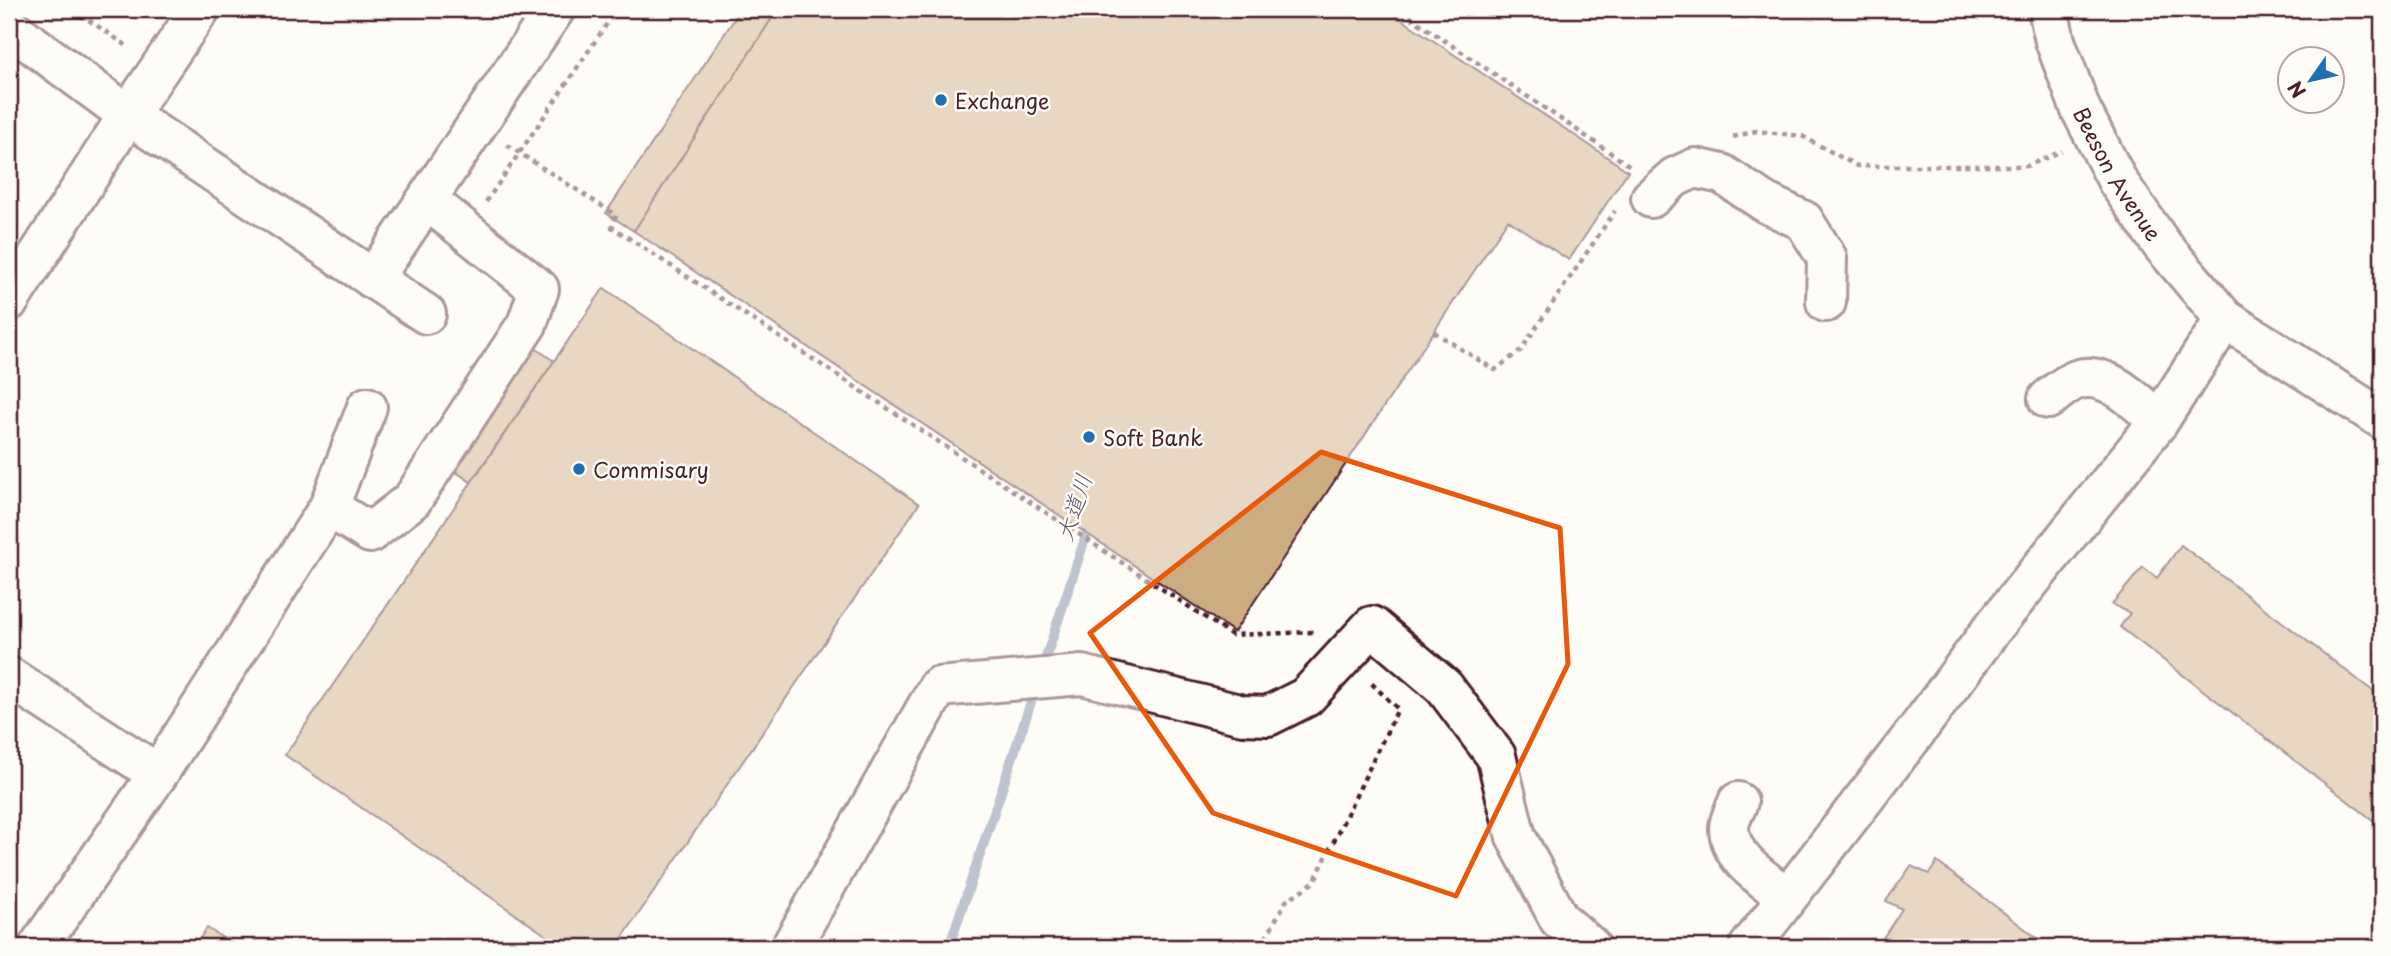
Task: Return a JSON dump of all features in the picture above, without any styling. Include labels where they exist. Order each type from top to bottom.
[{"type":"street","points":[[9,300],[200,9]]},
{"type":"street","points":[[373,279],[555,9]]},
{"type":"street","name":"Beeson Avenue","points":[[2048,9],[2055,41],[2081,110],[2118,182],[2162,245],[2225,319],[2382,419]]},
{"type":"street","points":[[9,27],[128,115],[426,314]]},
{"type":"street","points":[[1657,193],[1675,177],[1695,168],[1722,174],[1766,203],[1804,222],[1827,258],[1826,302]]},
{"type":"street","points":[[329,507],[370,533],[412,500],[527,324],[539,289],[427,200]]},
{"type":"street","points":[[1749,947],[1992,629],[2159,421],[2225,319]]},
{"type":"street","points":[[2048,399],[2077,380],[2101,379],[2124,393],[2159,421]]},
{"type":"street","points":[[38,947],[158,774],[329,507],[367,407]]},
{"type":"street","points":[[790,947],[938,687],[1082,676],[1243,715],[1268,716],[1306,697],[1372,626],[1444,687],[1496,756],[1516,837],[1559,919],[1591,947]]},
{"type":"street","points":[[9,677],[158,774]]},
{"type":"street","points":[[1738,802],[1729,825],[1733,848],[1746,865],[1787,897]]},
{"type":"path","points":[[72,9],[159,69]]},
{"type":"path","points":[[485,204],[617,9]]},
{"type":"path","points":[[1410,9],[1407,15],[1657,193]]},
{"type":"path","points":[[476,126],[616,215],[612,227],[1232,635],[1320,632],[1398,709],[1314,882],[1286,901],[1261,947]]},
{"type":"highlighted area","points":[[1321,452],[1560,528],[1568,664],[1456,896],[1213,813],[1090,633]]},
{"type":"building","points":[[741,9],[778,9],[634,231],[606,213]]},
{"type":"building","points":[[778,9],[1386,9],[1628,171],[1569,260],[1508,220],[1234,632],[634,231]]},
{"type":"building","points":[[604,288],[919,504],[616,947],[563,947],[285,755]]},
{"type":"building","points":[[506,328],[554,361],[471,482],[423,449]]},
{"type":"building","points":[[2181,545],[2382,698],[2382,827],[2120,627],[2130,613],[2112,604],[2143,567],[2157,578]]},
{"type":"building","points":[[1937,862],[2049,947],[1889,947],[1881,941],[1902,909],[1886,901],[1911,866],[1929,874]]},
{"type":"building","points":[[207,928],[237,947],[194,947]]},
{"type":"waterway","name":"大道川","points":[[1041,672],[1091,521]]},
{"type":"waterway","name":"大道川","points":[[949,947],[1036,687]]},
{"type":"place","name":"Exchange","points":[[941,100]]},
{"type":"place","name":"Soft Bank","points":[[1089,437]]},
{"type":"place","name":"Commisary","points":[[579,469]]}]
